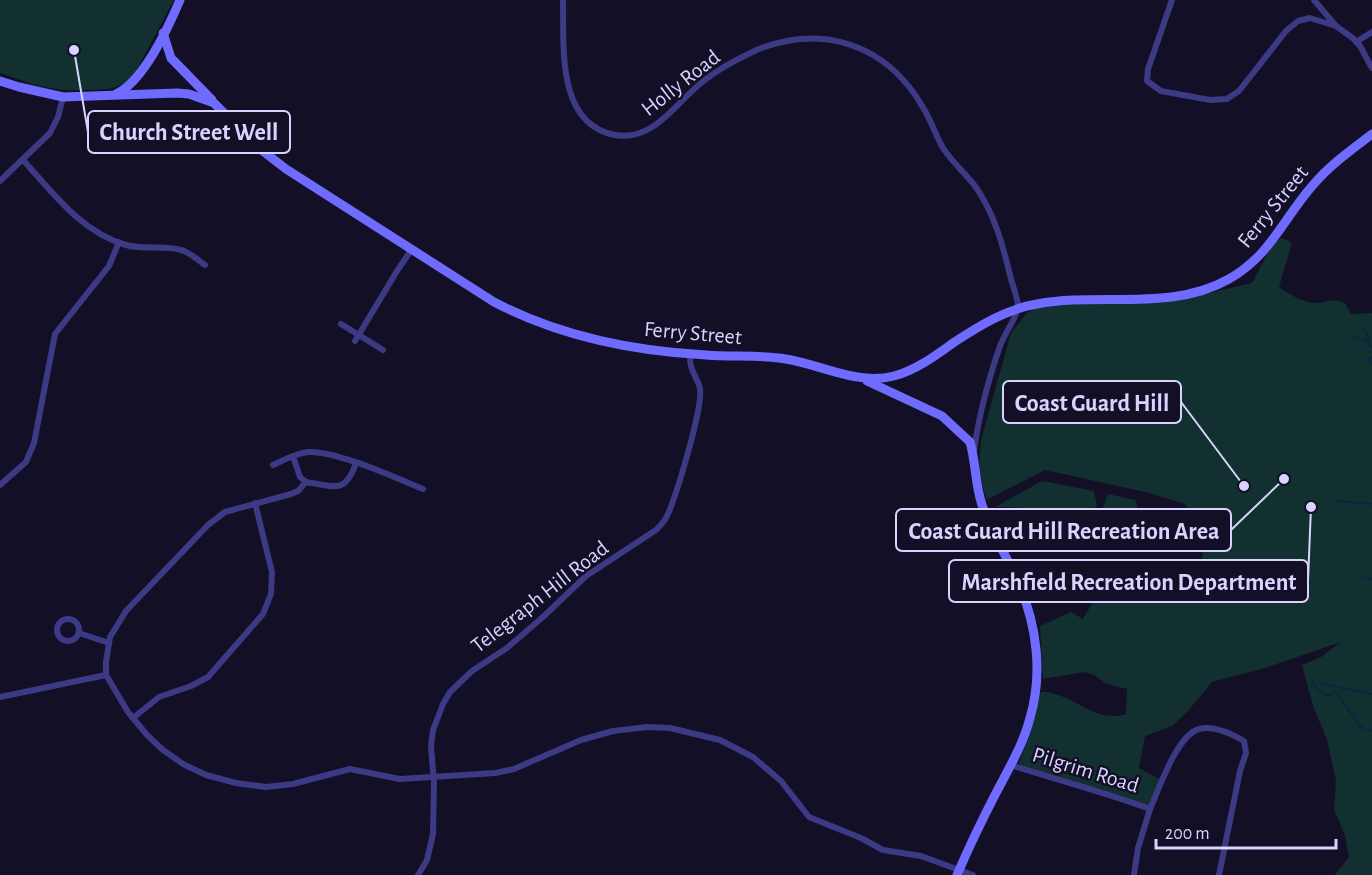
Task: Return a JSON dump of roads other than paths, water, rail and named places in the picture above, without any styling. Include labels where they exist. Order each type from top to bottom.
[{"type":"street","points":[[114,95],[136,80],[180,0]]},
{"type":"street","name":"Holly Road","points":[[563,0],[566,72],[573,102],[580,114],[592,125],[604,132],[618,135],[644,132],[654,127],[682,99],[716,72],[743,56],[789,39],[830,40],[851,45],[873,55],[888,66],[915,95],[945,151],[985,201],[1002,242],[1018,308]]},
{"type":"street","points":[[1172,0],[1148,69],[1147,81],[1161,91],[1210,100],[1227,99],[1239,91],[1286,31],[1298,21],[1310,18],[1336,27]]},
{"type":"street","points":[[1314,0],[1336,27],[1356,42],[1372,68]]},
{"type":"street","points":[[1356,42],[1372,32]]},
{"type":"street","points":[[163,33],[171,58],[214,103]]},
{"type":"street","name":"Ferry Street","points":[[0,81],[63,97],[177,93],[189,94],[214,103],[259,148],[278,163],[494,302],[536,322],[610,343],[691,354],[780,358],[860,377],[887,378],[910,371],[971,331],[1018,308],[1058,301],[1183,296],[1212,288],[1249,265],[1269,245],[1304,196],[1324,173],[1372,134]]},
{"type":"street","points":[[0,181],[45,139],[54,127],[63,97]]},
{"type":"street","points":[[23,159],[76,218],[90,228],[119,242],[144,248],[181,250],[205,265]]},
{"type":"street","points":[[0,485],[27,462],[34,443],[55,334],[109,266],[119,242]]},
{"type":"street","points":[[357,338],[412,249]]},
{"type":"street","points":[[958,873],[1021,745],[1033,708],[1037,675],[1034,630],[1025,600],[982,504],[974,471],[982,415],[999,348],[1018,308]]},
{"type":"street","points":[[341,324],[357,338],[383,350]]},
{"type":"street","name":"Telegraph Hill Road","points":[[418,875],[427,860],[433,834],[434,777],[431,746],[433,730],[443,704],[455,687],[472,671],[507,648],[586,576],[656,530],[667,518],[695,427],[700,402],[700,390],[690,364],[691,354]]},
{"type":"street","points":[[860,377],[950,421],[970,442],[974,459]]},
{"type":"street","points":[[273,465],[302,453],[319,452],[356,463],[423,489]]},
{"type":"street","points":[[294,456],[300,477],[306,482],[338,487],[351,479],[356,463]]},
{"type":"street","points":[[306,482],[298,491],[225,512],[208,525],[126,611],[108,643],[106,675],[114,691],[133,718],[164,750],[183,764],[206,775],[236,783],[266,787],[293,784],[350,769],[400,779],[503,772],[523,766],[581,740],[623,729],[662,727],[689,731],[728,743],[753,757],[781,781],[808,817],[861,838],[883,850],[921,856],[958,873],[973,875]]},
{"type":"street","points":[[133,718],[159,697],[208,677],[263,614],[271,594],[272,572],[255,503]]},
{"type":"street","points":[[79,633],[108,643]]},
{"type":"street","points":[[0,697],[106,675]]},
{"type":"street","name":"Pilgrim Road","points":[[1134,875],[1138,848],[1150,809],[1171,760],[1194,731],[1206,728],[1221,730],[1244,741],[1246,753],[1240,771],[1219,875]]},
{"type":"street","name":"Pilgrim Road","points":[[1011,765],[1101,791],[1150,809]]},
{"type":"waterway","points":[[1361,327],[1366,331],[1370,345]]},
{"type":"waterway","points":[[1354,337],[1366,341],[1372,347]]},
{"type":"waterway","points":[[1372,357],[1368,359],[1372,364]]},
{"type":"waterway","points":[[1337,501],[1372,504]]},
{"type":"waterway","points":[[1364,577],[1372,579]]},
{"type":"waterway","points":[[1314,677],[1313,685],[1324,694],[1330,695],[1335,691],[1361,727],[1372,731]]},
{"type":"waterway","points":[[1322,684],[1372,694]]},
{"type":"place","name":"Church Street Well","points":[[74,50]]},
{"type":"place","name":"Coast Guard Hill Recreation Area","points":[[1284,479]]},
{"type":"place","name":"Coast Guard Hill","points":[[1244,486]]},
{"type":"place","name":"Marshfield Recreation Department","points":[[1311,507]]}]
